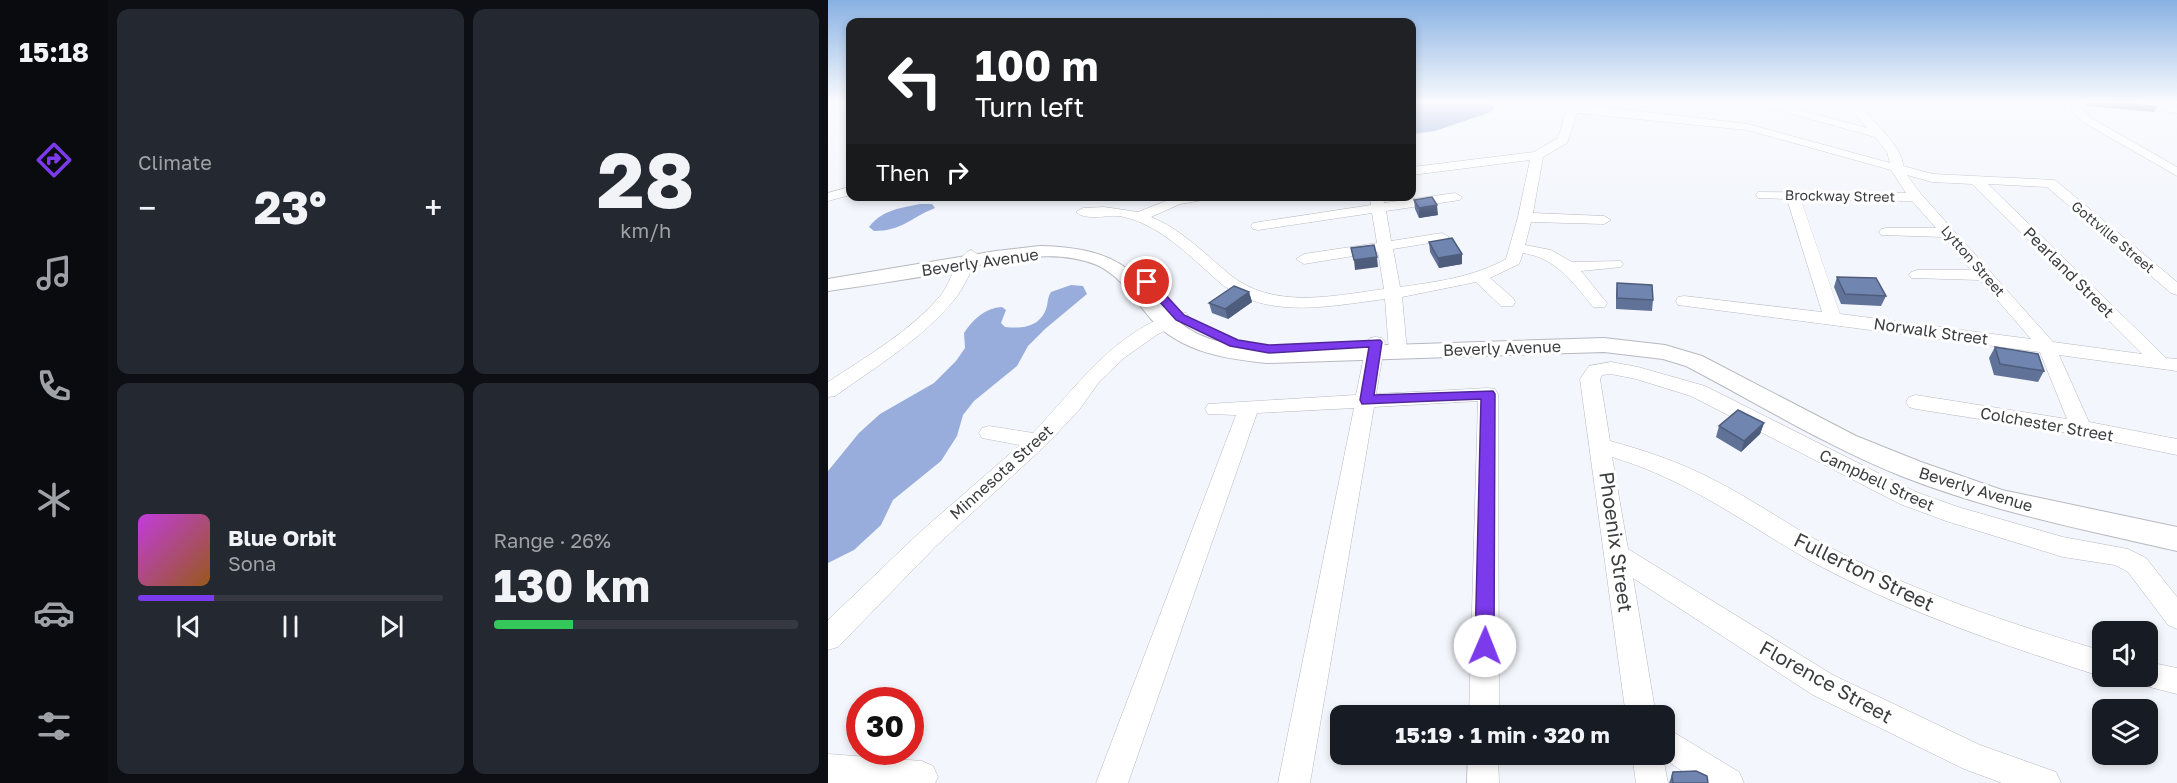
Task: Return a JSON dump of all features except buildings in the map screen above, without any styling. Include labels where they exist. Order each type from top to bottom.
[{"type":"street","points":[[1416,170],[1537,155],[1563,140]]},
{"type":"street","points":[[1792,140],[1932,178],[1977,181]]},
{"type":"street","name":"Lytton Street","points":[[1883,140],[1896,155],[1896,169],[1916,197],[2047,347],[2081,428]]},
{"type":"street","points":[[2121,140],[2177,172]]},
{"type":"street","points":[[1083,212],[1108,211],[1141,216],[1171,231],[1226,280],[1251,295],[1278,302],[1313,303],[1393,293],[1480,277],[1508,266],[1513,261],[1517,248],[1537,155]]},
{"type":"street","name":"Gottville Street","points":[[1977,181],[2050,183],[2177,290]]},
{"type":"street","name":"Pearland Street","points":[[1977,181],[2169,364]]},
{"type":"street","points":[[828,197],[846,192]]},
{"type":"street","name":"Brockway Street","points":[[1763,195],[1916,197]]},
{"type":"street","points":[[1793,196],[1833,318]]},
{"type":"street","points":[[1416,200],[1455,197]]},
{"type":"street","points":[[1141,216],[1176,201]]},
{"type":"street","points":[[1258,226],[1377,202],[1393,201]]},
{"type":"street","points":[[1294,783],[1367,400],[1387,347],[1393,293],[1377,202]]},
{"type":"street","points":[[1525,217],[1604,220]]},
{"type":"street","points":[[1886,232],[1949,233]]},
{"type":"street","points":[[1304,259],[1442,237]]},
{"type":"street","points":[[1517,248],[1548,253],[1568,267],[1599,303]]},
{"type":"street","name":"Beverly Avenue","points":[[828,280],[1029,252],[1089,257],[1118,269],[1201,344],[1229,353],[1267,357],[1387,347],[1602,336],[1667,343],[1708,360],[1846,428],[1954,473],[2001,488],[2177,525]]},
{"type":"street","points":[[828,391],[884,353],[925,321],[949,296],[970,259]]},
{"type":"street","name":"Beverly Avenue","points":[[828,285],[970,259]]},
{"type":"street","points":[[1568,267],[1615,264]]},
{"type":"street","points":[[1917,275],[1986,275]]},
{"type":"street","points":[[1480,277],[1507,302]]},
{"type":"street","name":"Norwalk Street","points":[[1684,301],[1833,318],[2169,364]]},
{"type":"street","name":"Minnesota Street","points":[[828,638],[928,539],[1038,441],[1092,378],[1118,354],[1140,338],[1173,320]]},
{"type":"street","name":"Beverly Avenue","points":[[1387,347],[1604,345],[1665,352],[1694,361],[1847,442],[1911,469],[2000,500],[2177,540]]},
{"type":"street","name":"Campbell Street","points":[[1596,370],[1611,368],[1638,373],[1698,391],[1908,498],[1954,515],[2063,547],[2119,556],[2137,565],[2177,617]]},
{"type":"street","name":"Phoenix Street","points":[[1596,370],[1590,379],[1619,556],[1639,705]]},
{"type":"street","points":[[1215,409],[1488,394],[1484,705]]},
{"type":"street","name":"Colchester Street","points":[[1916,402],[2081,428],[2177,447]]},
{"type":"street","points":[[1112,783],[1249,407]]},
{"type":"street","points":[[989,433],[1038,441]]},
{"type":"street","name":"Fullerton Street","points":[[1602,446],[1635,455],[1688,477],[1827,558],[1890,587],[1960,616],[2092,661]]},
{"type":"street","name":"Florence Street","points":[[1619,556],[1823,685],[1975,758],[2045,783]]},
{"type":"street","points":[[2158,677],[2177,681]]},
{"type":"street","points":[[1675,749],[1728,783]]},
{"type":"street","points":[[1483,765],[1483,783]]},
{"type":"street","points":[[1649,765],[1652,783]]},
{"type":"street","points":[[828,769],[922,777]]},
{"type":"water","points":[[920,204],[932,204],[935,208],[892,229],[874,231],[869,227],[886,213]]},
{"type":"water","points":[[1071,285],[1083,286],[1087,294],[1028,346],[1017,366],[974,401],[963,415],[957,436],[941,461],[893,500],[881,525],[854,550],[828,563],[828,471],[859,433],[880,414],[934,383],[956,361],[965,348],[964,333],[980,315],[1002,307],[1006,310],[1001,323],[1005,327],[1025,327],[1036,322],[1044,313],[1051,292]]},
{"type":"route","points":[[1147,282],[1180,317],[1207,332],[1235,343],[1269,349],[1376,342],[1367,400],[1488,394],[1485,646]]}]
